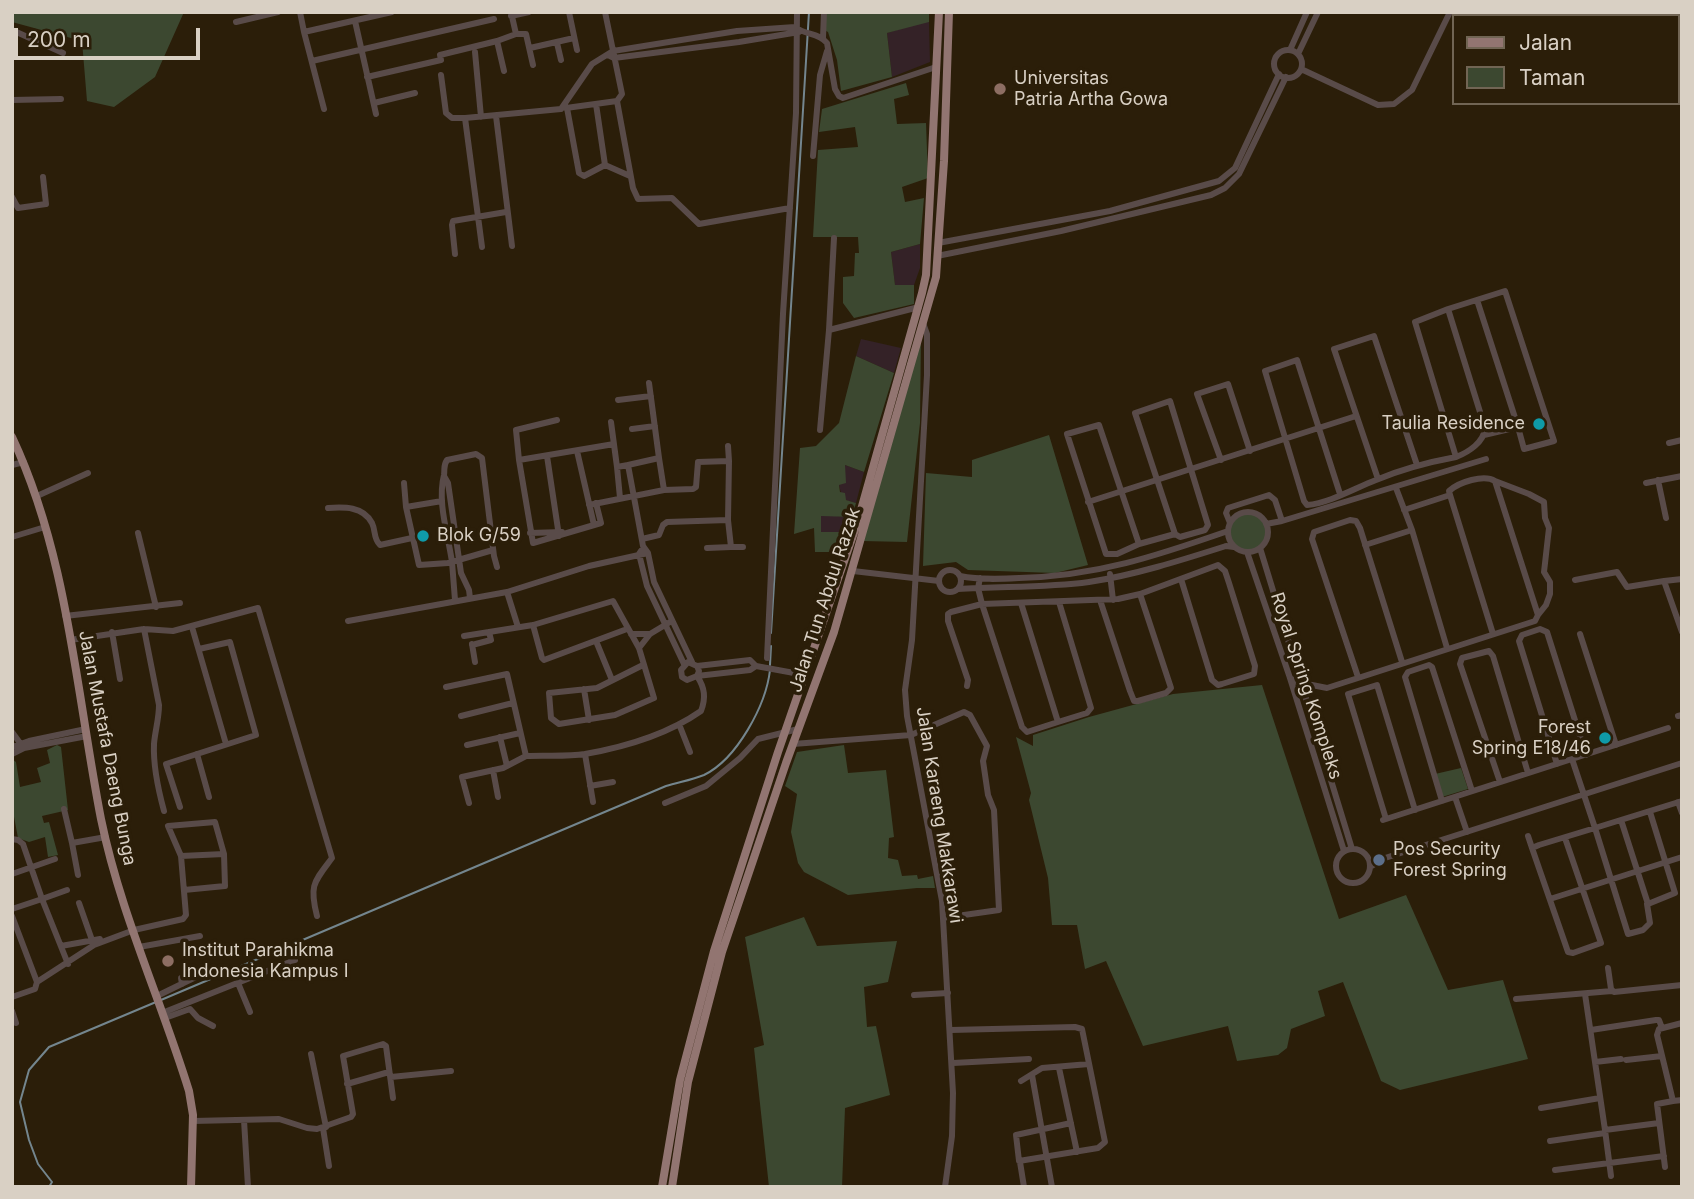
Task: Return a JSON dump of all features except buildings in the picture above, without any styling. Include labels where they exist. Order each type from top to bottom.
[{"type":"main road","name":"Jalan Tun Abdul Razak","points":[[923,307],[939,12]]},
{"type":"main road","name":"Jalan Tun Abdul Razak","points":[[672,1187],[684,1081],[722,952],[834,632],[853,571],[923,307],[936,277],[949,12]]},
{"type":"main road","name":"Jalan Tun Abdul Razak","points":[[662,1187],[714,951],[804,675],[858,524],[919,322]]},
{"type":"main road","name":"Jalan Mustafa Daeng Bunga","points":[[12,437],[37,496],[45,527],[70,640],[106,837],[139,947],[189,1091],[193,1121],[191,1187]]},
{"type":"street","points":[[236,22],[278,12]]},
{"type":"street","points":[[300,12],[324,109]]},
{"type":"street","points":[[304,32],[392,12]]},
{"type":"street","points":[[516,34],[511,14],[529,12]]},
{"type":"street","points":[[569,12],[577,50]]},
{"type":"street","points":[[605,12],[611,55],[622,94],[617,102],[630,176],[638,199],[673,198],[698,225],[790,208]]},
{"type":"street","points":[[767,658],[796,113],[799,31],[797,12]]},
{"type":"street","points":[[821,37],[824,12]]},
{"type":"street","points":[[1290,50],[1307,12]]},
{"type":"street","points":[[1298,54],[1318,12]]},
{"type":"street","points":[[1301,69],[1378,105],[1394,104],[1412,90],[1450,12]]},
{"type":"street","points":[[312,61],[494,19]]},
{"type":"street","points":[[355,21],[376,114]]},
{"type":"street","points":[[12,30],[63,53]]},
{"type":"street","points":[[737,31],[739,42]]},
{"type":"street","points":[[605,165],[584,176],[579,173],[564,108],[592,64],[611,55],[737,31],[799,31],[821,37],[827,43],[836,92],[843,98],[936,67]]},
{"type":"street","points":[[611,55],[739,42],[799,31]]},
{"type":"street","points":[[367,77],[441,60],[440,55],[516,34],[526,34],[533,65]]},
{"type":"street","points":[[530,48],[574,38]]},
{"type":"street","points":[[496,41],[504,71]]},
{"type":"street","points":[[557,43],[561,60]]},
{"type":"street","points":[[813,156],[822,63],[828,49]]},
{"type":"street","points":[[1290,50],[1298,54],[1302,62],[1301,69],[1297,75],[1283,76],[1275,67],[1276,58],[1281,52],[1290,50]]},
{"type":"street","points":[[475,52],[481,117]]},
{"type":"street","points":[[441,75],[446,113],[452,118],[496,116],[617,102]]},
{"type":"street","points":[[939,243],[1110,211],[1219,181],[1235,167],[1283,76]]},
{"type":"street","points":[[937,256],[1060,232],[1210,195],[1225,188],[1239,174],[1283,76]]},
{"type":"street","points":[[374,103],[415,93]]},
{"type":"street","points":[[12,100],[61,99]]},
{"type":"street","points":[[596,104],[605,165]]},
{"type":"street","points":[[496,116],[512,246]]},
{"type":"street","points":[[465,118],[482,247]]},
{"type":"street","points":[[605,165],[630,176]]},
{"type":"street","points":[[12,197],[15,209],[47,202],[43,177]]},
{"type":"street","points":[[455,254],[452,222],[506,212]]},
{"type":"street","points":[[820,430],[834,238]]},
{"type":"street","points":[[1456,457],[1415,322],[1448,309],[1505,291],[1554,441],[1524,449],[1477,300]]},
{"type":"street","points":[[829,330],[923,307]]},
{"type":"street","points":[[1340,494],[1297,360],[1265,371],[1306,503],[1314,504],[1417,465],[1456,457],[1474,447],[1484,435],[1485,428],[1448,309]]},
{"type":"street","name":"Jalan Karaeng Makkarawi","points":[[919,322],[927,334],[927,375],[912,640],[905,690],[911,735],[936,860],[943,918],[953,1063],[953,1119],[945,1187]]},
{"type":"street","points":[[1378,479],[1334,349],[1374,336],[1417,465]]},
{"type":"street","points":[[649,383],[664,490]]},
{"type":"street","points":[[1221,460],[1197,394],[1228,384],[1250,451]]},
{"type":"street","points":[[618,400],[651,396]]},
{"type":"street","points":[[1139,544],[1099,425],[1067,434],[1106,554],[1117,554],[1139,544],[1175,534],[1182,537],[1208,527],[1170,401],[1135,413],[1175,534]]},
{"type":"street","points":[[1088,502],[1356,416]]},
{"type":"street","points":[[556,420],[516,430],[530,533],[534,544],[561,533],[598,524],[577,451]]},
{"type":"street","points":[[611,422],[620,498]]},
{"type":"street","points":[[632,429],[654,426]]},
{"type":"street","points":[[1484,435],[1518,427]]},
{"type":"street","points":[[1669,443],[1682,440]]},
{"type":"street","points":[[519,460],[614,444]]},
{"type":"street","points":[[728,446],[728,520],[731,547]]},
{"type":"street","points":[[470,598],[455,561],[442,501],[441,481],[447,460],[476,454],[482,458],[493,550],[498,567]]},
{"type":"street","points":[[547,456],[561,533]]},
{"type":"street","points":[[617,467],[659,458]]},
{"type":"street","points":[[1266,524],[1282,522],[1486,459]]},
{"type":"street","points":[[12,466],[24,461]]},
{"type":"street","points":[[592,504],[664,490],[695,488],[696,464],[700,461],[729,461]]},
{"type":"street","points":[[628,465],[632,496],[654,582],[684,664],[682,677],[687,680],[697,676],[759,667],[804,675]]},
{"type":"street","points":[[1402,470],[1406,484]]},
{"type":"street","points":[[37,496],[88,473]]},
{"type":"street","points":[[1392,474],[1412,530],[1447,648]]},
{"type":"street","points":[[1646,483],[1682,475]]},
{"type":"street","points":[[444,476],[448,482],[455,561],[455,600]]},
{"type":"street","points":[[1290,678],[1327,688],[1535,621],[1546,606],[1550,594],[1550,582],[1544,572],[1549,528],[1544,502],[1485,477],[1455,486],[1449,491],[1493,634]]},
{"type":"street","points":[[1658,480],[1666,518]]},
{"type":"street","points":[[1495,481],[1538,615]]},
{"type":"street","points":[[404,483],[406,507],[419,565],[455,561],[493,550]]},
{"type":"street","points":[[1234,547],[1230,540],[1226,513],[1228,508],[1269,495],[1275,500],[1282,522]]},
{"type":"street","points":[[1404,510],[1450,495]]},
{"type":"street","points":[[406,507],[442,501]]},
{"type":"street","points":[[328,508],[346,507],[359,510],[373,524],[376,540],[380,545],[412,538]]},
{"type":"street","points":[[1248,512],[1259,515],[1266,524],[1267,539],[1260,548],[1247,552],[1226,546],[1111,578],[1033,588],[978,588],[947,592],[940,587],[940,575],[948,570],[953,570],[960,576],[980,578],[1045,578],[1110,569],[1169,552],[1229,527],[1237,515],[1248,512]]},
{"type":"street","points":[[469,803],[462,777],[507,766],[526,756],[584,754],[632,742],[680,724],[701,711],[703,685],[694,664],[647,586],[639,554],[643,542],[659,535],[667,522],[728,520]]},
{"type":"street","points":[[1358,677],[1312,535],[1350,520],[1358,524],[1402,662]]},
{"type":"street","points":[[12,537],[45,527]]},
{"type":"street","points":[[1365,545],[1412,530]]},
{"type":"street","points":[[138,533],[156,607]]},
{"type":"street","points":[[530,533],[561,533]]},
{"type":"street","points":[[1164,537],[1169,552]]},
{"type":"street","points":[[1153,541],[1157,556]]},
{"type":"street","points":[[707,548],[743,547]]},
{"type":"street","name":"Royal Spring Kompleks","points":[[1260,548],[1346,825],[1348,850]]},
{"type":"street","name":"Royal Spring Kompleks","points":[[1247,552],[1290,678],[1337,830],[1348,850]]},
{"type":"street","points":[[348,621],[507,592],[589,566],[648,553]]},
{"type":"street","points":[[967,686],[968,680],[948,614],[973,604],[1113,600],[1140,594],[1218,565],[1222,567],[1230,583],[1255,666],[1254,674],[1218,685],[1212,680],[1181,579]]},
{"type":"street","points":[[1110,569],[1113,600]]},
{"type":"street","points":[[853,571],[939,581]]},
{"type":"street","points":[[1575,580],[1617,572],[1627,587],[1682,579]]},
{"type":"street","points":[[958,589],[960,576]]},
{"type":"street","points":[[980,578],[978,588],[982,604],[1024,731],[1027,732],[1087,713],[1091,708],[1059,602]]},
{"type":"street","points":[[1664,581],[1682,632]]},
{"type":"street","points":[[507,592],[518,627]]},
{"type":"street","points":[[1100,600],[1130,691],[1135,701],[1138,701],[1168,692],[1171,688],[1140,594]]},
{"type":"street","points":[[475,662],[467,635],[533,625],[610,600],[616,605],[639,648],[653,698],[622,713],[559,724],[552,720],[549,693],[597,688],[643,665]]},
{"type":"street","points":[[65,616],[180,603]]},
{"type":"street","points":[[1021,603],[1058,722]]},
{"type":"street","points":[[70,640],[144,629],[173,631],[258,608],[332,858],[317,878],[311,895],[317,916]]},
{"type":"street","points":[[639,648],[650,634],[669,623]]},
{"type":"street","points":[[533,625],[543,660],[629,632],[650,634]]},
{"type":"street","points":[[192,627],[226,744]]},
{"type":"street","points":[[144,629],[159,705],[154,746],[156,776],[164,811]]},
{"type":"street","points":[[1557,764],[1520,640],[1525,633],[1541,629],[1547,632],[1586,755]]},
{"type":"street","points":[[111,632],[120,679]]},
{"type":"street","points":[[472,645],[491,640],[489,632]]},
{"type":"street","points":[[1580,634],[1616,745]]},
{"type":"street","points":[[596,641],[612,680]]},
{"type":"street","points":[[180,807],[166,764],[256,735],[230,642],[199,649]]},
{"type":"street","points":[[1500,782],[1460,664],[1462,658],[1484,651],[1489,651],[1493,656],[1528,773]]},
{"type":"street","points":[[684,664],[750,660],[759,667]]},
{"type":"street","points":[[726,663],[727,671]]},
{"type":"street","points":[[715,664],[716,673]]},
{"type":"street","points":[[1442,801],[1405,677],[1408,672],[1418,668],[1429,665],[1432,667],[1472,791]]},
{"type":"street","points":[[446,687],[507,674],[526,756]]},
{"type":"street","points":[[1415,810],[1377,685],[1348,694],[1384,819],[1415,810],[1668,728]]},
{"type":"street","points":[[584,688],[589,720]]},
{"type":"street","points":[[461,716],[513,703]]},
{"type":"street","points":[[793,744],[911,735],[964,712],[970,715],[987,746],[983,761],[988,795],[994,810],[999,910],[943,918]]},
{"type":"street","points":[[680,724],[690,752]]},
{"type":"street","points":[[665,803],[706,786],[758,739],[799,729]]},
{"type":"street","points":[[12,732],[20,743]]},
{"type":"street","points":[[12,747],[20,743],[86,732]]},
{"type":"street","points":[[467,745],[520,733]]},
{"type":"street","points":[[12,754],[70,735]]},
{"type":"street","points":[[500,737],[507,766]]},
{"type":"street","points":[[197,754],[209,797]]},
{"type":"street","points":[[584,754],[593,802]]},
{"type":"street","points":[[1572,759],[1628,934],[1643,930],[1650,923],[1647,904],[1621,820]]},
{"type":"street","points":[[1370,867],[1368,857],[1360,850],[1348,850],[1337,859],[1336,866],[1338,874],[1345,881],[1355,883],[1363,880],[1370,867],[1385,858],[1682,763]]},
{"type":"street","points":[[493,770],[498,797]]},
{"type":"street","points":[[590,786],[612,782]]},
{"type":"street","points":[[1455,797],[1467,832]]},
{"type":"street","points":[[1532,848],[1680,802],[1682,813]]},
{"type":"street","points":[[64,809],[78,875]]},
{"type":"street","points":[[1647,904],[1675,893],[1650,812]]},
{"type":"street","points":[[61,946],[93,943],[183,919],[186,915],[181,856],[168,826],[212,821],[217,824],[224,855],[225,887],[184,890]]},
{"type":"street","points":[[1528,836],[1569,952],[1573,953],[1601,943],[1565,838]]},
{"type":"street","points":[[72,844],[106,837]]},
{"type":"street","points":[[12,839],[18,839],[23,844],[68,964]]},
{"type":"street","points":[[181,856],[224,855]]},
{"type":"street","points":[[1368,857],[1385,858]]},
{"type":"street","points":[[1550,899],[1682,857]]},
{"type":"street","points":[[12,874],[55,859]]},
{"type":"street","points":[[12,909],[67,890]]},
{"type":"street","points":[[79,903],[93,943]]},
{"type":"street","points":[[12,916],[37,982],[35,989],[12,997]]},
{"type":"street","points":[[139,947],[200,936]]},
{"type":"street","points":[[37,982],[68,964],[93,943]]},
{"type":"street","points":[[163,1014],[295,960]]},
{"type":"street","points":[[1608,968],[1612,991]]},
{"type":"street","points":[[238,983],[250,1012]]},
{"type":"street","points":[[158,997],[182,984]]},
{"type":"street","points":[[1516,999],[1682,985]]},
{"type":"street","points":[[914,995],[948,993]]},
{"type":"street","points":[[1585,994],[1611,1176]]},
{"type":"street","points":[[163,1014],[190,1009],[198,1018],[213,1026]]},
{"type":"street","points":[[12,1010],[16,1023]]},
{"type":"street","points":[[1591,1030],[1656,1020],[1659,1020],[1662,1028]]},
{"type":"street","points":[[1673,1101],[1657,1031],[1682,1023]]},
{"type":"street","points":[[951,1030],[1080,1027],[1085,1038],[1105,1142],[1098,1147],[1077,1152],[1020,1162]]},
{"type":"street","points":[[193,1121],[279,1119],[307,1128],[325,1127],[353,1116],[343,1056],[385,1044],[393,1098]]},
{"type":"street","points":[[311,1054],[325,1127],[329,1166]]},
{"type":"street","points":[[1595,1062],[1662,1056]]},
{"type":"street","points":[[953,1063],[1029,1059]]},
{"type":"street","points":[[1021,1081],[1042,1068],[1089,1064]]},
{"type":"street","points":[[1059,1068],[1077,1152]]},
{"type":"street","points":[[347,1084],[390,1075],[451,1072]]},
{"type":"street","points":[[1032,1075],[1052,1187]]},
{"type":"street","points":[[1541,1108],[1600,1098]]},
{"type":"street","points":[[1665,1167],[1657,1104],[1682,1100]]},
{"type":"street","points":[[244,1120],[248,1187]]},
{"type":"street","points":[[1024,1187],[1016,1135],[1071,1123]]},
{"type":"street","points":[[1550,1141],[1659,1123]]},
{"type":"street","points":[[1555,1170],[1664,1156]]},
{"type":"shaded area","points":[[929,22],[930,62],[892,77],[887,33]]},
{"type":"shaded area","points":[[920,244],[920,268],[914,285],[895,286],[891,252]]},
{"type":"shaded area","points":[[861,339],[901,348],[894,373],[856,356]]},
{"type":"shaded area","points":[[845,465],[864,472],[856,503],[845,500],[841,493],[839,485]]},
{"type":"shaded area","points":[[821,515],[852,517],[851,532],[821,532]]},
{"type":"green space","points":[[12,12],[184,12],[155,77],[114,107],[87,101],[82,41],[12,22]]},
{"type":"green space","points":[[825,12],[929,12],[929,22],[887,33],[892,77],[841,91],[837,60],[828,32],[822,29]]},
{"type":"green space","points":[[906,83],[909,95],[894,99],[897,124],[926,123],[928,178],[902,187],[905,202],[924,198],[920,244],[891,252],[895,285],[914,285],[914,304],[854,318],[843,303],[843,277],[854,276],[855,253],[859,253],[858,237],[813,237],[818,150],[858,147],[855,127],[819,132],[822,109]]},
{"type":"green space","points":[[921,332],[920,423],[907,542],[862,541]]},
{"type":"green space","points":[[856,356],[894,373],[864,472],[845,465],[846,483],[839,485],[846,500],[856,503],[852,517],[821,516],[821,532],[851,532],[844,552],[815,552],[814,528],[794,534],[800,448],[816,446],[839,423]]},
{"type":"green space","points":[[1049,435],[1088,565],[1055,573],[968,570],[956,562],[923,566],[926,473],[972,477],[972,460]]},
{"type":"green space","points":[[1248,514],[1261,519],[1266,532],[1261,545],[1248,550],[1235,545],[1230,532],[1235,519]]},
{"type":"green space","points":[[1262,685],[1339,919],[1406,895],[1448,990],[1503,980],[1528,1059],[1400,1090],[1381,1081],[1343,982],[1318,991],[1325,1016],[1291,1029],[1287,1048],[1278,1055],[1237,1061],[1228,1026],[1143,1046],[1106,961],[1085,969],[1077,925],[1052,925],[1048,878],[1029,800],[1031,793],[1016,737],[1033,746],[1033,735],[1173,694]]},
{"type":"green space","points":[[57,745],[61,747],[68,810],[42,816],[44,823],[49,822],[58,855],[48,857],[45,837],[29,842],[18,838],[12,806],[12,759],[16,762],[20,787],[41,782],[37,768],[50,763],[47,750]]},
{"type":"green space","points":[[844,745],[848,773],[886,770],[894,837],[889,838],[888,858],[898,860],[902,876],[917,875],[918,879],[933,876],[935,888],[848,895],[804,872],[798,863],[791,832],[797,794],[785,786],[797,752]]},
{"type":"green space","points":[[1461,768],[1468,789],[1442,797],[1435,774]]},
{"type":"green space","points":[[804,917],[817,946],[897,941],[888,982],[864,987],[867,1027],[876,1026],[890,1095],[845,1108],[842,1187],[769,1187],[754,1048],[764,1045],[745,937]]},
{"type":"waterway","points":[[771,633],[809,12]]},
{"type":"waterway","points":[[770,665],[771,646]]},
{"type":"waterway","points":[[161,1000],[666,786],[704,775],[728,757],[748,730],[763,699],[770,670]]},
{"type":"waterway","points":[[49,1187],[52,1182],[38,1164],[20,1102],[29,1070],[49,1047],[156,1002]]},
{"type":"place","name":"Universitas Patria Artha Gowa","points":[[1000,89]]},
{"type":"place","name":"Taulia Residence","points":[[1539,424]]},
{"type":"place","name":"Blok G/59","points":[[423,536]]},
{"type":"place","name":"Forest Spring E18/46","points":[[1605,738]]},
{"type":"place","name":"Pos Security Forest Spring","points":[[1379,860]]},
{"type":"place","name":"Institut Parahikma Indonesia Kampus I","points":[[168,961]]}]
